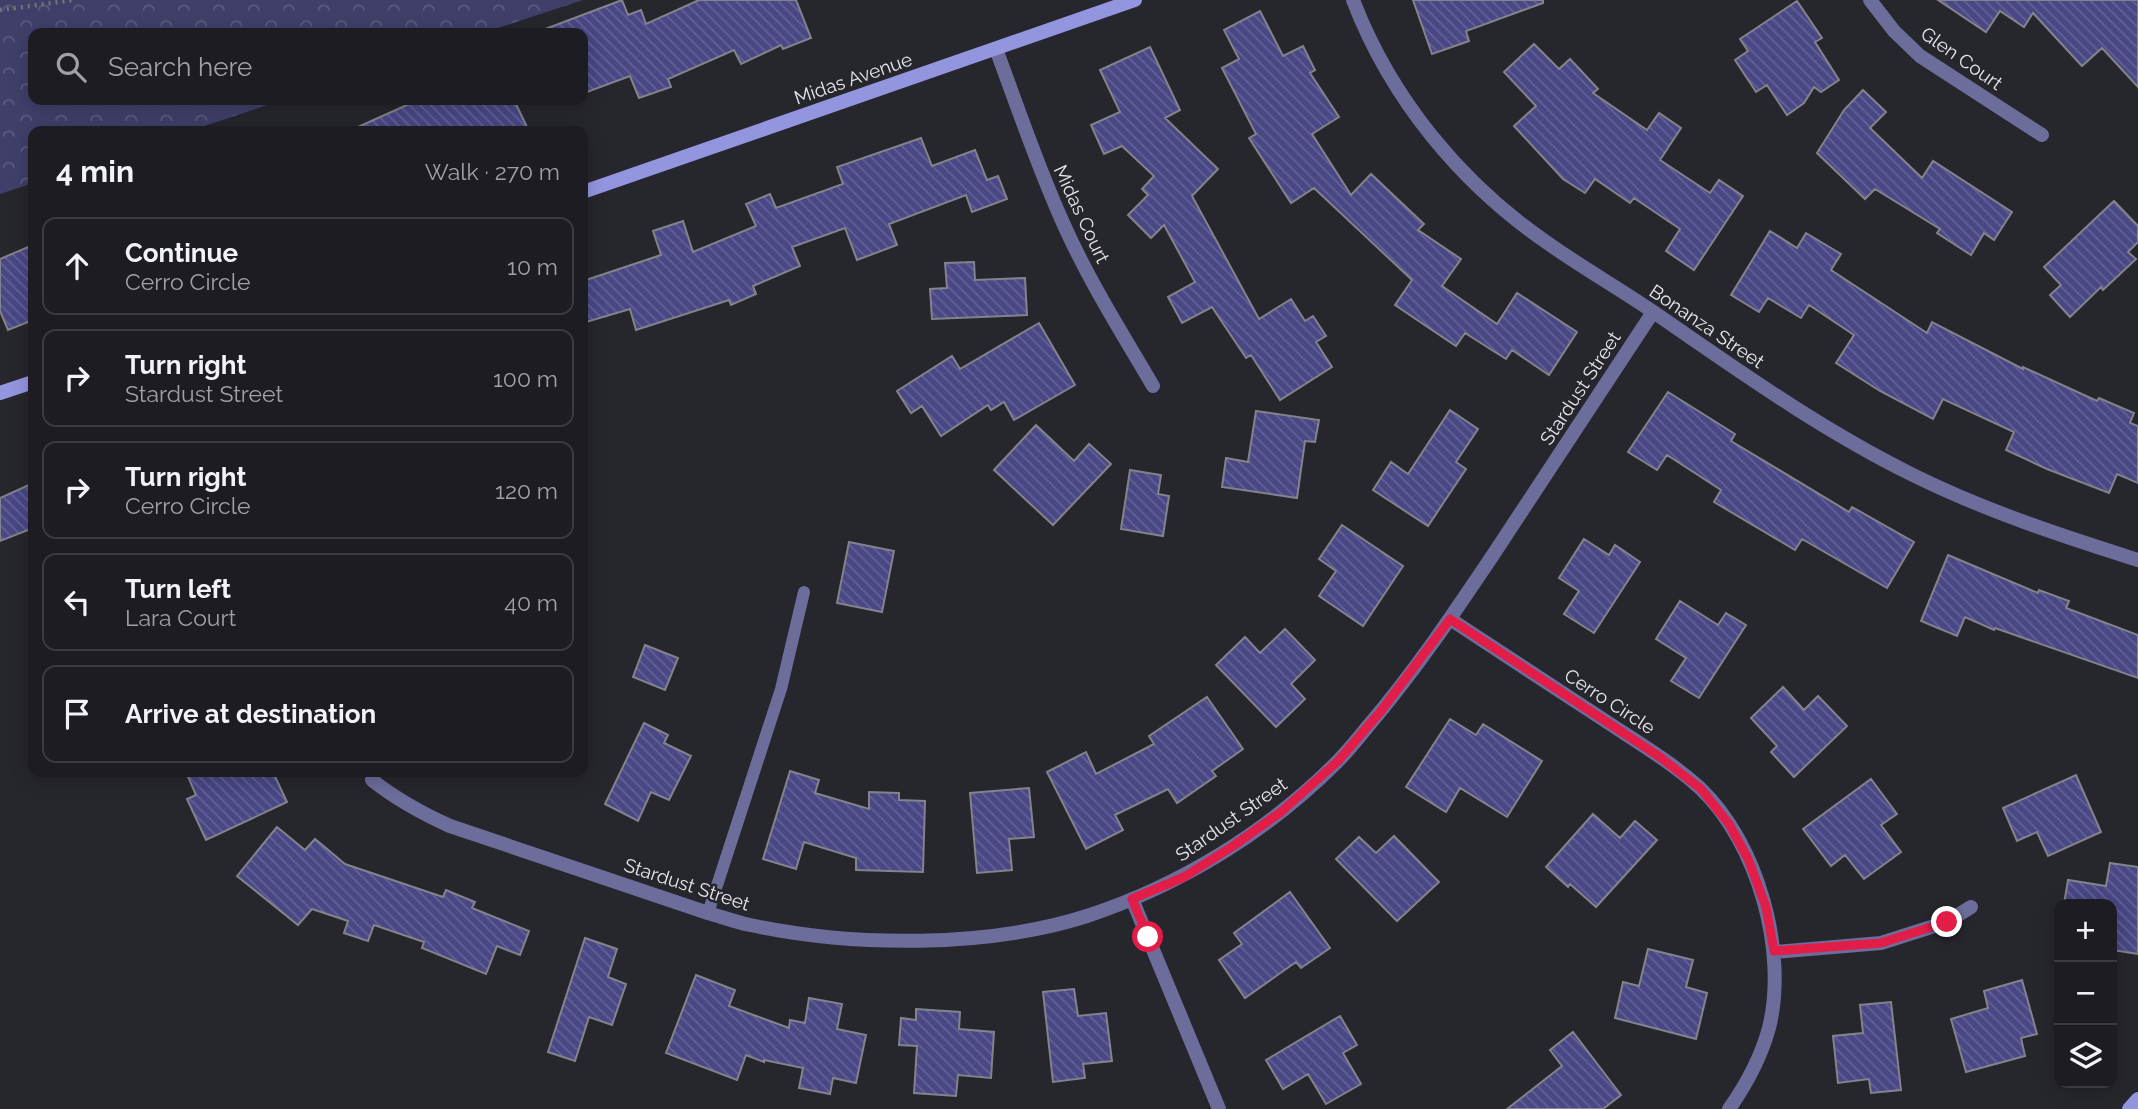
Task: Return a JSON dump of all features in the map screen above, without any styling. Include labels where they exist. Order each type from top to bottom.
[{"type":"street","name":"Midas Avenue","points":[[588,190],[1135,0]]},
{"type":"street","name":"Bonanza Street","points":[[1353,0],[1359,18],[1394,83],[1433,139],[1473,182],[1546,243],[1779,397],[1847,439],[1916,476],[2000,512],[2138,559]]},
{"type":"street","name":"Glen Court","points":[[1870,0],[1894,31],[1920,56],[2042,135]]},
{"type":"street","name":"Midas Court","points":[[996,49],[1039,167],[1065,227],[1104,303],[1153,386]]},
{"type":"street","name":"Stardust Street","points":[[372,780],[395,798],[450,826],[748,924],[842,938],[929,939],[1023,931],[1085,917],[1184,877],[1281,812],[1338,761],[1381,711],[1450,619],[1653,312]]},
{"type":"street","points":[[0,393],[28,384]]},
{"type":"street","name":"Cerro Circle","points":[[1450,619],[1660,757],[1701,789],[1729,824],[1748,859],[1766,907],[1774,951],[1774,989],[1769,1028],[1756,1064],[1729,1109]]},
{"type":"street","points":[[1132,899],[1219,1109]]},
{"type":"street","points":[[1774,951],[1881,943],[1947,922],[1971,907]]},
{"type":"street","points":[[2129,1109],[2138,1099]]},
{"type":"lane","points":[[708,913],[780,689],[804,592]]},
{"type":"path","points":[[0,10],[74,0]]},
{"type":"green space","points":[[0,0],[583,0],[498,28],[28,28],[28,105],[268,105],[204,126],[28,126],[28,185],[0,194]]},
{"type":"building","points":[[622,0],[628,15],[641,10],[646,24],[699,0],[796,0],[811,38],[783,49],[781,45],[741,64],[734,50],[668,79],[671,87],[639,98],[630,76],[588,92],[588,28],[548,28]]},
{"type":"building","points":[[1413,0],[1543,0],[1543,3],[1466,31],[1469,41],[1432,54]]},
{"type":"building","points":[[1938,0],[2138,0],[2138,87],[2102,48],[2082,66],[2033,13],[2024,27],[2000,11],[1986,32]]},
{"type":"building","points":[[1797,1],[1822,38],[1815,42],[1839,80],[1821,92],[1814,87],[1804,103],[1787,115],[1767,85],[1756,92],[1735,60],[1748,51],[1740,39]]},
{"type":"building","points":[[1260,11],[1283,56],[1303,46],[1315,70],[1310,73],[1339,117],[1312,134],[1351,195],[1371,174],[1424,224],[1418,230],[1461,259],[1442,286],[1497,324],[1517,293],[1577,332],[1549,375],[1512,350],[1506,359],[1465,333],[1456,346],[1395,305],[1412,280],[1314,188],[1291,203],[1249,138],[1256,134],[1222,68],[1239,59],[1224,30]]},
{"type":"building","points":[[1534,44],[1559,69],[1570,59],[1598,89],[1593,93],[1647,130],[1659,113],[1681,128],[1660,160],[1710,193],[1719,180],[1743,196],[1694,270],[1666,251],[1680,229],[1634,198],[1630,203],[1595,179],[1585,193],[1563,179],[1514,126],[1536,106],[1504,72]]},
{"type":"building","points":[[1150,47],[1180,110],[1165,118],[1218,169],[1192,196],[1259,319],[1291,299],[1305,321],[1313,316],[1326,336],[1316,342],[1332,367],[1280,400],[1251,355],[1246,358],[1212,307],[1182,323],[1168,297],[1195,282],[1164,225],[1151,238],[1128,215],[1148,195],[1142,189],[1154,176],[1122,146],[1104,154],[1091,125],[1120,112],[1100,70]]},
{"type":"building","points":[[1863,90],[1886,112],[1870,128],[1922,178],[1933,161],[2012,212],[1994,240],[1984,233],[1971,255],[1937,233],[1940,229],[1875,189],[1865,199],[1817,153],[1844,110]]},
{"type":"building","points":[[407,105],[516,105],[527,126],[360,126]]},
{"type":"building","points":[[921,138],[932,166],[975,150],[987,180],[998,176],[1007,199],[972,212],[966,195],[889,224],[897,245],[857,260],[845,228],[792,247],[800,266],[753,286],[756,294],[731,305],[729,300],[636,330],[630,309],[588,322],[588,279],[661,255],[653,231],[683,221],[693,252],[756,226],[746,204],[770,194],[776,208],[843,184],[837,167]]},
{"type":"building","points":[[2114,201],[2138,226],[2138,242],[2128,252],[2136,259],[2070,317],[2050,295],[2061,285],[2044,267]]},
{"type":"building","points":[[1770,231],[1797,248],[1806,233],[1841,254],[1831,270],[1927,333],[1932,322],[2023,369],[2097,401],[2099,398],[2134,413],[2130,423],[2138,426],[2138,483],[2117,474],[2109,493],[2047,469],[2006,450],[2014,432],[1943,399],[1933,419],[1880,391],[1836,363],[1854,335],[1809,305],[1801,318],[1768,298],[1759,312],[1731,295]]},
{"type":"building","points":[[28,247],[28,322],[8,330],[0,311],[0,259]]},
{"type":"building","points":[[974,262],[975,280],[1025,278],[1027,315],[932,319],[930,289],[947,288],[945,263]]},
{"type":"building","points":[[1039,323],[1075,385],[1014,420],[1004,402],[991,410],[988,405],[941,436],[922,406],[911,413],[897,391],[952,356],[960,369]]},
{"type":"building","points":[[1668,392],[1735,434],[1731,441],[1849,512],[1852,507],[1914,542],[1887,588],[1802,539],[1795,550],[1714,502],[1721,490],[1667,455],[1657,470],[1628,452]]},
{"type":"building","points":[[1450,410],[1478,429],[1456,462],[1466,469],[1428,526],[1373,490],[1391,462],[1408,474]]},
{"type":"building","points":[[1256,411],[1319,420],[1315,442],[1305,441],[1297,498],[1222,487],[1226,458],[1248,462]]},
{"type":"building","points":[[1036,425],[1074,461],[1089,444],[1111,464],[1053,525],[994,470]]},
{"type":"building","points":[[1130,470],[1161,475],[1158,494],[1169,496],[1163,536],[1121,529]]},
{"type":"building","points":[[28,485],[28,530],[0,541],[0,498]]},
{"type":"building","points":[[1342,525],[1403,566],[1363,626],[1319,596],[1336,571],[1319,559]]},
{"type":"building","points":[[1584,539],[1609,555],[1615,545],[1640,562],[1594,633],[1564,614],[1579,591],[1559,578]]},
{"type":"building","points":[[849,542],[894,551],[882,612],[837,603]]},
{"type":"building","points":[[1948,555],[2038,593],[2039,590],[2069,601],[2066,608],[2138,635],[2138,678],[1995,628],[1994,630],[1965,617],[1957,636],[1921,621]]},
{"type":"building","points":[[1680,601],[1718,625],[1726,613],[1746,625],[1699,698],[1671,681],[1686,658],[1656,639]]},
{"type":"building","points":[[1285,629],[1315,660],[1291,684],[1305,699],[1276,727],[1216,665],[1245,637],[1260,653]]},
{"type":"building","points":[[645,645],[678,658],[665,690],[633,677]]},
{"type":"building","points":[[1783,687],[1804,710],[1818,696],[1847,726],[1794,777],[1771,752],[1777,746],[1751,718]]},
{"type":"building","points":[[1207,697],[1243,749],[1212,771],[1216,776],[1177,803],[1168,789],[1115,815],[1123,830],[1086,849],[1047,772],[1086,752],[1096,774],[1154,744],[1149,736]]},
{"type":"building","points":[[1450,719],[1476,735],[1483,724],[1542,761],[1507,817],[1460,788],[1446,812],[1406,787]]},
{"type":"building","points":[[644,723],[668,735],[664,743],[691,756],[669,800],[651,792],[638,821],[605,804]]},
{"type":"building","points":[[790,771],[819,780],[815,793],[869,809],[869,792],[899,793],[899,800],[925,801],[923,872],[856,870],[856,858],[804,842],[796,869],[763,859]]},
{"type":"building","points":[[2076,775],[2101,832],[2048,856],[2037,832],[2017,841],[2003,808]]},
{"type":"building","points":[[188,777],[275,777],[287,802],[206,840],[187,799],[196,795]]},
{"type":"building","points":[[1871,779],[1897,814],[1881,825],[1901,852],[1864,879],[1845,855],[1831,866],[1803,829]]},
{"type":"building","points":[[1029,788],[1034,837],[1009,839],[1012,870],[977,873],[970,793]]},
{"type":"building","points":[[1593,814],[1620,838],[1635,821],[1657,840],[1596,907],[1546,867]]},
{"type":"building","points":[[277,827],[305,850],[315,839],[345,864],[443,897],[446,890],[475,902],[472,908],[529,931],[520,955],[497,946],[486,974],[422,948],[424,942],[374,925],[368,941],[344,933],[348,921],[312,909],[298,925],[237,876]]},
{"type":"building","points":[[1394,836],[1439,882],[1397,921],[1336,859],[1359,837],[1376,853]]},
{"type":"building","points":[[2110,863],[2138,867],[2138,954],[2117,951],[2117,899],[2065,899],[2068,880],[2106,886]]},
{"type":"building","points":[[1290,892],[1330,948],[1301,968],[1296,962],[1245,998],[1219,960],[1242,944],[1234,933]]},
{"type":"building","points":[[585,938],[617,949],[608,977],[626,984],[612,1025],[589,1017],[575,1061],[548,1052]]},
{"type":"building","points":[[1648,949],[1693,960],[1686,987],[1707,993],[1696,1039],[1615,1018],[1623,982],[1639,986]]},
{"type":"building","points":[[696,975],[735,990],[729,1006],[789,1028],[790,1020],[805,1023],[809,998],[842,1004],[837,1029],[866,1035],[856,1083],[833,1078],[830,1094],[799,1088],[803,1068],[764,1062],[746,1055],[737,1080],[666,1053]]},
{"type":"building","points":[[2022,980],[2037,1034],[2021,1038],[2025,1056],[1966,1072],[1951,1019],[1988,1008],[1984,991]]},
{"type":"building","points":[[1074,989],[1078,1016],[1106,1013],[1112,1061],[1083,1064],[1085,1078],[1053,1082],[1043,992]]},
{"type":"building","points":[[1891,1002],[1901,1090],[1871,1093],[1869,1079],[1838,1083],[1833,1036],[1863,1033],[1860,1005]]},
{"type":"building","points":[[916,1009],[960,1012],[959,1029],[994,1032],[991,1078],[958,1075],[956,1096],[914,1093],[917,1046],[899,1045],[901,1018],[916,1020]]},
{"type":"building","points":[[1340,1016],[1357,1045],[1343,1053],[1361,1084],[1326,1104],[1308,1074],[1283,1089],[1266,1060]]},
{"type":"building","points":[[1573,1032],[1621,1095],[1603,1109],[1507,1109],[1562,1066],[1550,1050]]},
{"type":"route","points":[[1148,937],[1132,899],[1184,877],[1281,812],[1338,761],[1381,711],[1450,619],[1660,757],[1701,789],[1729,824],[1748,859],[1766,907],[1774,951],[1881,943],[1947,922]]}]
